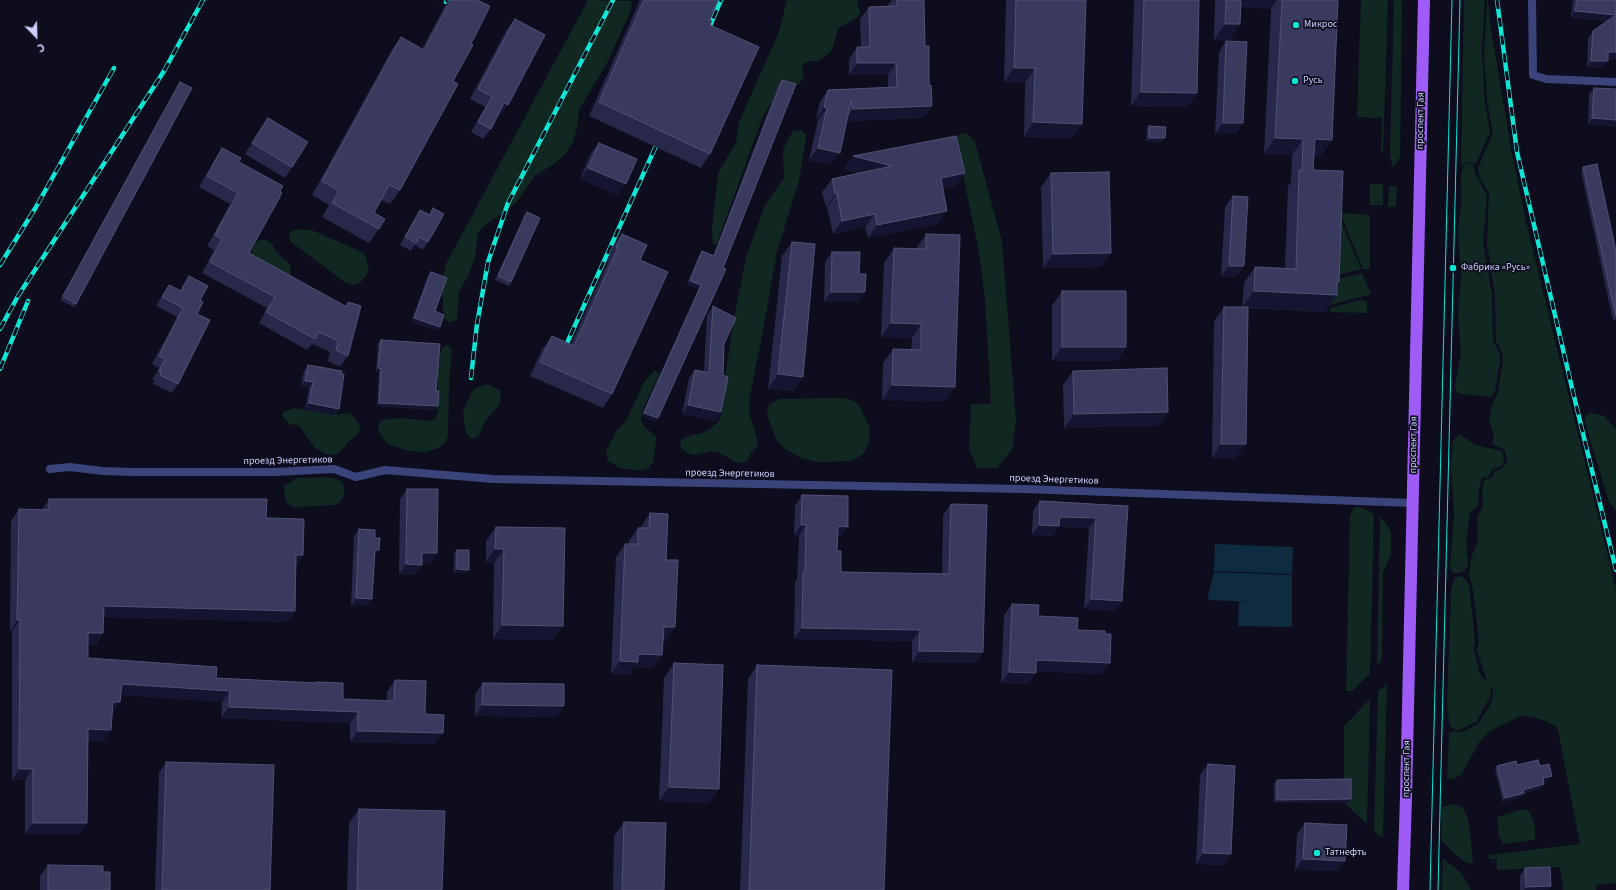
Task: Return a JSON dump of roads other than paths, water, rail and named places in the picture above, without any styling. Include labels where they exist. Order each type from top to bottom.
[{"type":"main road","name":"проспект Гая","points":[[1403,890],[1424,0]]},
{"type":"street","points":[[1532,0],[1533,75],[1546,79],[1616,82]]},
{"type":"street","name":"проезд Энергетиков","points":[[50,469],[70,467],[102,471],[132,472],[274,472],[334,469],[356,477],[385,470],[493,479],[1024,489],[1413,503]]},
{"type":"water","points":[[1215,544],[1293,547],[1292,574],[1214,571]]},
{"type":"water","points":[[1214,572],[1292,575],[1292,627],[1238,626],[1239,602],[1255,602],[1207,600]]},
{"type":"tram line","points":[[1430,890],[1452,0]]},
{"type":"tram line","points":[[1438,890],[1460,0]]},
{"type":"railway","points":[[0,329],[18,296],[164,71],[203,0]]},
{"type":"railway","points":[[471,378],[477,324],[488,262],[508,203],[613,0]]},
{"type":"railway","points":[[706,35],[721,0]]},
{"type":"railway","points":[[1497,0],[1517,152],[1616,570]]},
{"type":"railway","points":[[0,265],[36,207],[114,68]]},
{"type":"railway","points":[[563,352],[660,137]]},
{"type":"railway","points":[[0,369],[28,301]]},
{"type":"place","name":"Микрос","points":[[1296,25]]},
{"type":"place","name":"Русь","points":[[1295,81]]},
{"type":"place","name":"Фабрика «Русь»","points":[[1453,268]]},
{"type":"place","name":"Татнефть","points":[[1317,853]]}]
